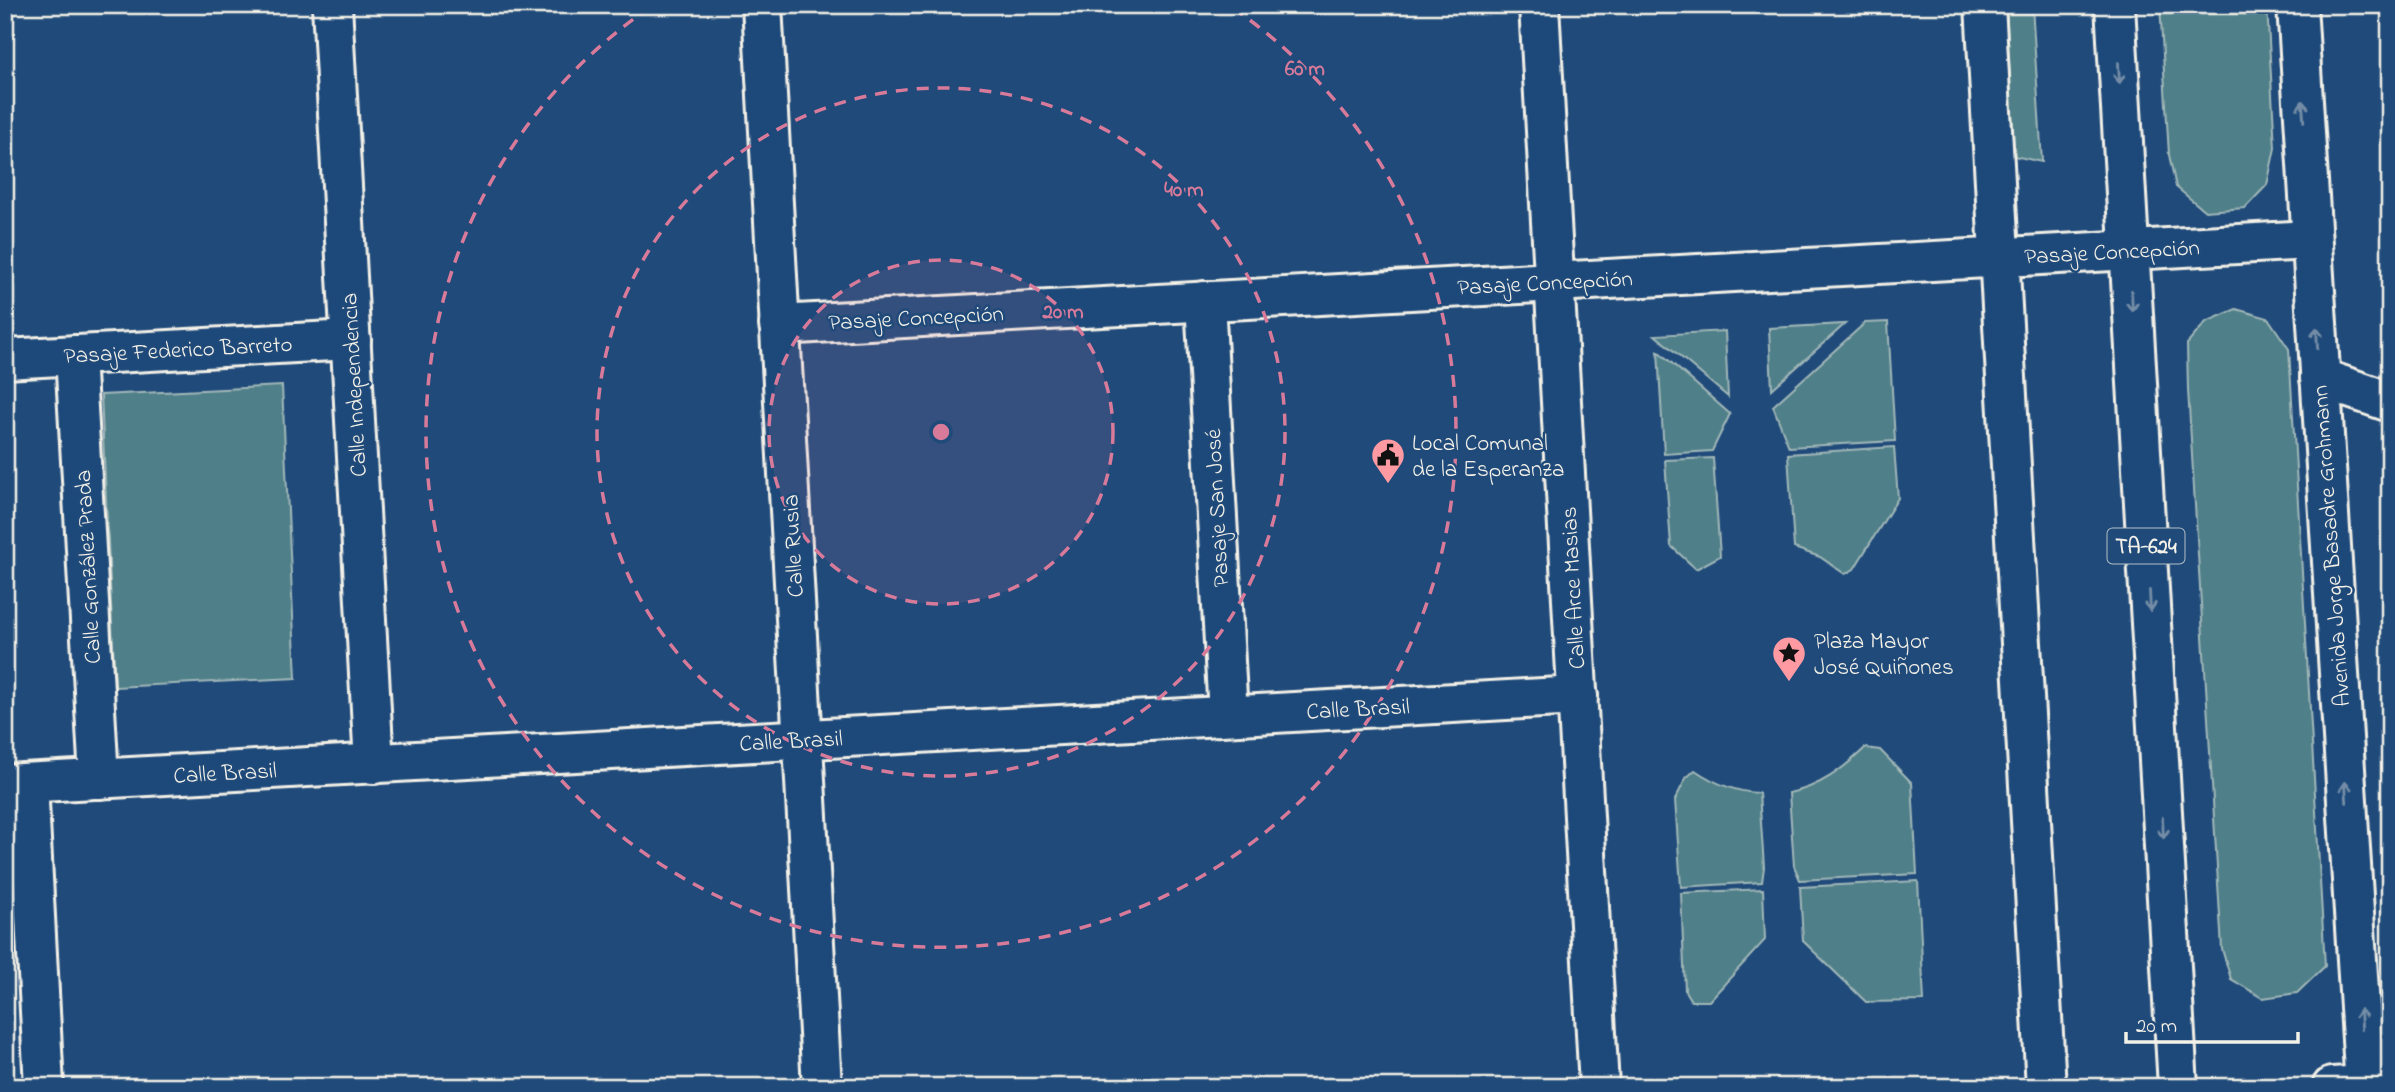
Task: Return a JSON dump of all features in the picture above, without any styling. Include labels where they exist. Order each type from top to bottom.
[{"type":"main road","name":"Calle Independencia","points":[[332,5],[374,764]]},
{"type":"main road","name":"Calle Rusia","points":[[762,5],[822,1087]]},
{"type":"main road","name":"Calle Arce Masias","points":[[1539,5],[1599,1087]]},
{"type":"main road","points":[[1985,5],[2046,1087]]},
{"type":"main road","name":"TA-624","points":[[2115,5],[2178,1087]]},
{"type":"main road","name":"Avenida Jorge Basadre Grohmann","points":[[2297,5],[2359,1086]]},
{"type":"main road","name":"Pasaje Concepción","points":[[779,324],[2311,240]]},
{"type":"main road","name":"Pasaje San José","points":[[1205,301],[1228,715]]},
{"type":"main road","name":"Pasaje Federico Barreto","points":[[5,359],[351,340]]},
{"type":"main road","name":"Calle González Prada","points":[[75,355],[99,779]]},
{"type":"main road","points":[[2320,378],[2390,402]]},
{"type":"main road","name":"Calle Brasil","points":[[16,783],[1578,696]]},
{"type":"main road","points":[[16,783],[44,1087]]},
{"type":"green space","points":[[2006,5],[2032,5],[2042,162],[2014,156]]},
{"type":"green space","points":[[2160,5],[2267,5],[2275,148],[2267,185],[2245,208],[2205,211],[2176,187],[2169,155]]},
{"type":"green space","points":[[2236,309],[2268,318],[2289,349],[2325,966],[2297,993],[2263,998],[2231,979],[2222,949],[2188,390],[2187,344],[2206,322]]},
{"type":"green space","points":[[1888,322],[1895,441],[1789,447],[1773,406],[1865,323]]},
{"type":"green space","points":[[1845,324],[1772,389],[1769,328]]},
{"type":"green space","points":[[1725,331],[1728,397],[1655,335]]},
{"type":"green space","points":[[1658,351],[1730,414],[1712,451],[1664,454]]},
{"type":"green space","points":[[282,386],[296,678],[115,687],[101,395]]},
{"type":"green space","points":[[1894,447],[1898,498],[1854,569],[1845,574],[1820,557],[1794,548],[1788,454]]},
{"type":"green space","points":[[1713,458],[1720,556],[1696,569],[1671,546],[1665,460]]},
{"type":"green space","points":[[1865,748],[1880,750],[1912,783],[1917,874],[1800,880],[1794,866],[1789,793],[1830,776]]},
{"type":"green space","points":[[1695,770],[1725,786],[1759,793],[1764,867],[1762,882],[1681,887],[1675,800],[1686,778]]},
{"type":"green space","points":[[1918,881],[1924,1001],[1866,1002],[1803,941],[1800,887]]},
{"type":"green space","points":[[1763,889],[1765,940],[1709,1001],[1691,1001],[1685,991],[1681,893]]},
{"type":"place","name":"Local Comunal de la Esperanza","points":[[1388,485]]},
{"type":"place","name":"Plaza Mayor José Quiñones","points":[[1789,683]]}]
